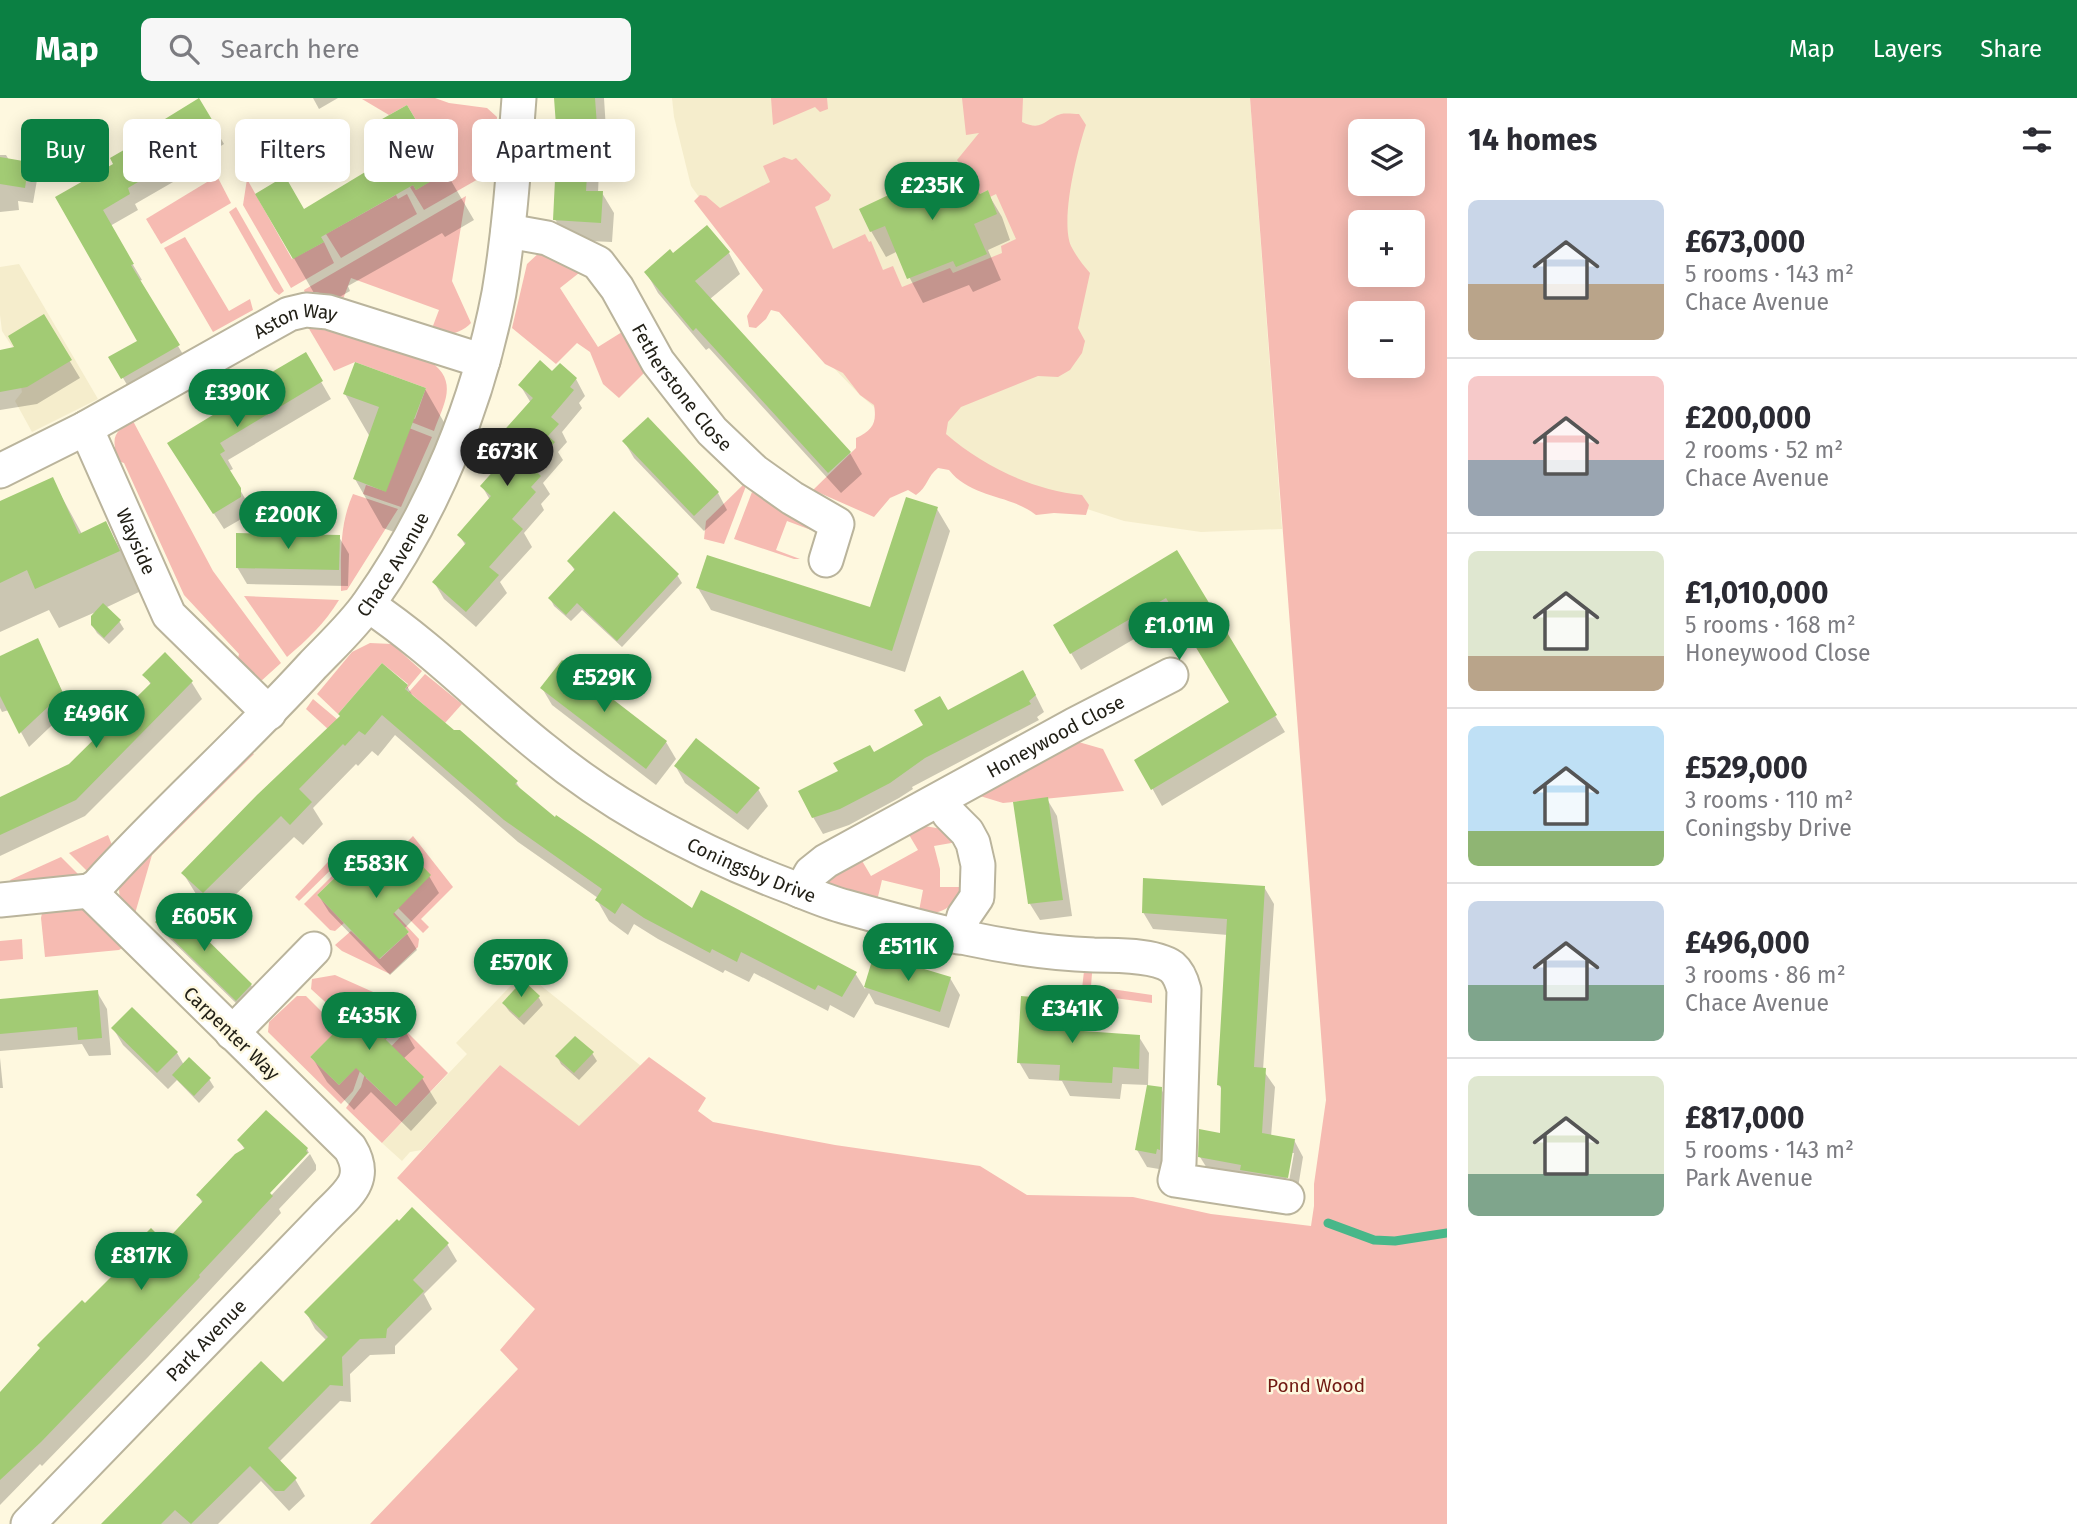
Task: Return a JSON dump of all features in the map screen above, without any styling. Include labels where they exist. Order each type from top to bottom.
[{"type":"street","name":"Chace Avenue","points":[[89,891],[269,713],[368,605],[419,523],[454,450],[484,361],[499,294],[508,231],[519,98]]},
{"type":"street","name":"Fetherstone Close","points":[[508,231],[547,238],[598,263],[617,288],[658,362],[712,431],[754,471],[792,498],[837,524],[825,560]]},
{"type":"street","name":"Aston Way","points":[[86,428],[279,320],[306,310],[328,313],[484,361]]},
{"type":"street","points":[[0,471],[86,428]]},
{"type":"street","name":"Wayside","points":[[86,428],[169,615],[269,713]]},
{"type":"street","name":"Coningsby Drive","points":[[368,605],[399,625],[545,751],[599,790],[709,854],[840,906],[958,937],[1041,951],[1122,956],[1157,962],[1172,968],[1180,976],[1184,990],[1179,1163],[1175,1180],[1287,1197]]},
{"type":"street","name":"Honeywood Close","points":[[802,891],[811,873],[826,862],[1074,725],[1171,675]]},
{"type":"street","points":[[941,800],[949,814],[967,832],[973,843],[978,865],[977,897],[964,916],[958,937]]},
{"type":"street","points":[[0,900],[89,891]]},
{"type":"street","name":"Carpenter Way","points":[[89,891],[350,1148]]},
{"type":"street","points":[[232,1033],[314,949]]},
{"type":"street","name":"Park Avenue","points":[[28,1524],[354,1187],[359,1170],[350,1148]]},
{"type":"shaded area","points":[[672,98],[1250,98],[1282,529],[1201,532],[1124,521],[1007,483],[887,418],[860,395],[791,324],[691,186]]},
{"type":"shaded area","points":[[19,264],[98,399],[32,432],[15,401],[22,392],[13,348],[2,331],[0,315],[0,267]]},
{"type":"shaded area","points":[[524,972],[641,1066],[579,1127],[500,1065],[422,1150],[410,1152],[402,1161],[382,1143],[467,1054],[456,1043]]},
{"type":"green space","points":[[435,98],[449,103],[487,108],[497,119],[472,119],[473,182],[424,210],[410,187],[413,185],[416,190],[429,182],[458,182],[458,119],[415,119],[407,105],[389,115],[362,99]]},
{"type":"green space","points":[[771,98],[827,98],[828,109],[820,112],[815,107],[773,125]]},
{"type":"green space","points":[[962,98],[1023,98],[1022,122],[1029,125],[1043,124],[1061,114],[1079,114],[1086,125],[1074,168],[1067,220],[1071,246],[1090,273],[1078,328],[1085,341],[1082,353],[1070,370],[1058,377],[1038,376],[961,407],[948,422],[946,434],[976,457],[1010,475],[1045,488],[1082,495],[1089,505],[1086,515],[1036,515],[1015,503],[969,486],[949,470],[938,468],[916,495],[908,490],[890,498],[874,517],[813,490],[856,448],[856,438],[872,425],[875,417],[874,405],[860,395],[843,373],[825,364],[779,312],[771,310],[756,328],[749,327],[747,316],[763,290],[694,201],[700,195],[706,196],[720,208],[770,182],[763,166],[784,157],[792,160],[796,158],[831,195],[829,200],[815,207],[833,249],[865,234],[869,242],[871,241],[883,270],[893,266],[902,287],[950,268],[953,273],[1002,253],[1001,246],[1016,239],[996,194],[990,197],[988,190],[980,194],[957,160],[979,133],[966,135]]},
{"type":"green space","name":"Pond Wood","points":[[1250,98],[1447,98],[1447,1524],[370,1524],[518,1369],[500,1350],[535,1309],[397,1178],[500,1065],[579,1126],[649,1057],[706,1098],[698,1111],[713,1122],[835,1145],[980,1166],[1027,1195],[1133,1197],[1211,1214],[1311,1226],[1326,1100]]},
{"type":"green space","points":[[207,182],[220,182],[231,203],[161,244],[146,219]]},
{"type":"green space","points":[[249,182],[292,259],[324,242],[334,263],[291,288],[243,205]]},
{"type":"green space","points":[[407,194],[417,214],[341,258],[326,234],[396,195],[398,199]]},
{"type":"green space","points":[[466,196],[452,281],[471,323],[462,330],[447,334],[431,331],[439,310],[351,278],[343,299],[316,292],[305,293],[304,290]]},
{"type":"green space","points":[[236,207],[284,291],[279,295],[274,291],[229,212]]},
{"type":"green space","points":[[185,237],[229,311],[250,299],[253,310],[213,332],[164,248]]},
{"type":"green space","points":[[541,251],[561,260],[579,273],[560,288],[598,347],[622,332],[646,371],[619,398],[603,384],[590,352],[577,343],[556,364],[512,328],[527,264]]},
{"type":"green space","points":[[311,321],[430,361],[439,369],[447,385],[447,393],[434,431],[411,422],[412,418],[415,419],[426,388],[355,362],[334,371],[305,322]]},
{"type":"green space","points":[[133,421],[213,571],[281,663],[260,682],[236,666],[239,654],[184,595],[124,463],[110,458],[106,451],[115,447],[116,434]]},
{"type":"green space","points":[[409,428],[432,437],[401,507],[363,494],[366,485],[385,491]]},
{"type":"green space","points":[[744,484],[746,486],[724,544],[704,539],[706,521]]},
{"type":"green space","points":[[752,492],[812,528],[811,530],[787,521],[776,550],[800,559],[734,539]]},
{"type":"green space","points":[[353,494],[398,509],[347,590],[341,591],[343,529]]},
{"type":"green space","points":[[244,596],[339,600],[315,631],[287,657]]},
{"type":"green space","points":[[370,643],[392,644],[422,671],[406,690],[408,684],[382,663],[338,714],[317,694],[352,652]]},
{"type":"green space","points":[[425,674],[462,704],[445,723],[409,692]]},
{"type":"green space","points":[[313,699],[338,720],[329,730],[306,709]]},
{"type":"green space","points":[[1075,741],[1103,749],[1124,791],[1003,803],[980,796],[1007,775]]},
{"type":"green space","points":[[251,752],[254,754],[152,855],[134,917],[120,903],[119,889],[123,875]]},
{"type":"green space","points":[[919,825],[942,829],[957,842],[934,846],[940,869],[940,887],[963,887],[956,900],[946,909],[918,916],[923,890],[882,880],[876,905],[826,885],[826,878],[858,854],[871,876],[918,850],[905,828]]},
{"type":"green space","points":[[108,835],[114,850],[90,874],[69,853]]},
{"type":"green space","points":[[413,836],[453,887],[421,919],[429,927],[423,933],[393,903],[403,846]]},
{"type":"green space","points":[[343,846],[349,852],[299,901],[295,897]]},
{"type":"green space","points":[[61,857],[80,876],[14,887],[10,880]]},
{"type":"green space","points":[[348,860],[371,885],[367,889],[346,867],[317,895],[344,923],[335,931],[330,930],[304,904]]},
{"type":"green space","points":[[389,907],[419,939],[418,947],[390,974],[335,945],[351,931],[380,959],[409,932],[387,908]]},
{"type":"green space","points":[[43,908],[85,908],[125,946],[119,950],[45,957],[41,918]]},
{"type":"green space","points":[[22,939],[23,959],[0,961],[0,941]]},
{"type":"green space","points":[[1093,961],[1091,986],[1152,995],[1152,1003],[1084,994],[1082,989],[1085,962]]},
{"type":"green space","points":[[335,975],[409,1008],[409,1017],[375,1050],[373,1048],[401,1021],[374,994],[346,1021],[311,989],[312,979]]},
{"type":"green space","points":[[297,996],[306,996],[339,1029],[310,1057],[339,1085],[360,1063],[362,1065],[353,1091],[341,1104],[268,1032],[269,1022]]},
{"type":"green space","points":[[406,1031],[448,1073],[382,1143],[346,1108],[361,1087],[366,1070],[366,1078],[396,1106],[423,1077],[382,1056]]},
{"type":"building","points":[[199,98],[212,119],[165,119]]},
{"type":"building","points":[[554,98],[595,98],[596,119],[556,119]]},
{"type":"building","points":[[407,105],[415,119],[382,119]]},
{"type":"building","points":[[123,150],[123,182],[138,182],[128,188],[130,194],[103,210],[134,264],[131,265],[180,345],[121,379],[108,357],[137,341],[55,197],[81,182],[109,182],[109,166],[113,164],[110,158]]},
{"type":"building","points":[[0,157],[21,161],[21,182],[26,182],[25,188],[0,184]]},
{"type":"building","points":[[933,168],[943,191],[972,179],[980,194],[988,190],[997,214],[974,224],[987,254],[956,267],[953,261],[907,279],[885,226],[870,232],[859,209],[897,191],[895,185]]},
{"type":"building","points":[[364,173],[364,182],[430,182],[416,190],[413,185],[321,237],[324,242],[293,259],[255,194],[275,182],[288,182],[304,209]]},
{"type":"building","points":[[555,182],[587,182],[586,191],[603,191],[601,223],[553,220]]},
{"type":"building","points":[[707,225],[730,252],[695,281],[851,452],[828,473],[696,328],[693,331],[644,272],[670,249],[673,253]]},
{"type":"building","points":[[44,314],[72,360],[27,387],[0,392],[0,350],[14,347],[8,336]]},
{"type":"building","points":[[306,352],[323,381],[220,443],[225,451],[220,454],[241,488],[241,497],[213,514],[167,443],[221,410],[217,404]]},
{"type":"building","points":[[540,360],[552,371],[560,363],[577,378],[570,387],[574,390],[551,417],[559,424],[548,436],[555,442],[532,468],[541,476],[531,487],[536,492],[512,519],[523,529],[489,567],[499,575],[466,612],[432,582],[466,543],[457,535],[491,496],[480,486],[513,449],[499,436],[533,398],[518,385]]},
{"type":"building","points":[[355,362],[426,388],[386,492],[353,479],[379,407],[343,394]]},
{"type":"building","points":[[648,417],[719,492],[694,516],[622,441]]},
{"type":"building","points":[[53,477],[79,534],[106,521],[120,551],[35,589],[27,570],[0,583],[0,501]]},
{"type":"building","points":[[906,497],[938,507],[892,651],[696,588],[707,555],[870,607]]},
{"type":"building","points":[[614,511],[679,574],[617,641],[577,603],[566,615],[548,598],[575,569],[567,561]]},
{"type":"building","points":[[236,533],[340,535],[339,570],[236,568]]},
{"type":"building","points":[[1177,550],[1277,715],[1151,790],[1134,760],[1229,702],[1166,598],[1070,654],[1053,625]]},
{"type":"building","points":[[103,603],[121,620],[104,638],[91,625],[91,616]]},
{"type":"building","points":[[38,638],[63,693],[19,734],[0,696],[0,656]]},
{"type":"building","points":[[165,652],[193,681],[76,800],[0,835],[0,797],[69,764],[151,683],[142,675]]},
{"type":"building","points":[[562,660],[667,741],[646,769],[540,688]]},
{"type":"building","points":[[382,663],[408,685],[405,689],[454,730],[460,730],[518,781],[515,784],[555,817],[556,815],[692,908],[701,890],[857,972],[842,997],[818,985],[815,990],[741,952],[737,962],[712,949],[710,953],[644,918],[622,903],[615,914],[595,900],[602,889],[504,820],[382,715],[365,735],[359,731],[345,746],[343,744],[299,789],[312,802],[290,825],[281,816],[203,893],[181,873],[257,795],[340,716],[338,714]]},
{"type":"building","points":[[1023,670],[1036,695],[1029,701],[1031,704],[925,758],[890,783],[840,809],[812,818],[798,791],[838,771],[833,763],[870,745],[874,752],[923,725],[914,710],[940,696],[948,710]]},
{"type":"building","points":[[696,738],[760,788],[737,814],[674,766]]},
{"type":"building","points":[[1048,797],[1063,900],[1028,904],[1013,802]]},
{"type":"building","points":[[403,846],[431,875],[393,914],[409,932],[379,959],[317,895],[346,867],[363,884]]},
{"type":"building","points":[[1143,878],[1265,886],[1254,1067],[1266,1068],[1262,1133],[1295,1139],[1288,1178],[1240,1170],[1241,1165],[1198,1157],[1199,1129],[1220,1133],[1221,1086],[1217,1085],[1227,919],[1142,913]]},
{"type":"building","points":[[172,905],[252,984],[236,1001],[155,922]]},
{"type":"building","points":[[874,954],[951,977],[940,1012],[864,987]]},
{"type":"building","points":[[523,980],[540,996],[519,1018],[502,1003]]},
{"type":"building","points":[[98,990],[102,1038],[78,1040],[77,1027],[0,1034],[0,999]]},
{"type":"building","points":[[374,993],[401,1021],[384,1038],[424,1077],[396,1106],[356,1068],[339,1085],[310,1057]]},
{"type":"building","points":[[1021,996],[1056,999],[1055,1029],[1140,1035],[1139,1069],[1113,1067],[1112,1083],[1088,1082],[1059,1080],[1060,1065],[1017,1063]]},
{"type":"building","points":[[132,1007],[178,1052],[157,1073],[111,1028]]},
{"type":"building","points":[[575,1036],[594,1052],[574,1073],[555,1056]]},
{"type":"building","points":[[189,1057],[211,1078],[194,1096],[172,1075]]},
{"type":"building","points":[[1147,1085],[1162,1087],[1160,1150],[1157,1149],[1156,1154],[1135,1150]]},
{"type":"building","points":[[266,1110],[308,1148],[308,1153],[270,1193],[273,1196],[200,1277],[41,1442],[0,1480],[0,1392],[40,1348],[37,1345],[82,1300],[85,1303],[138,1250],[134,1245],[151,1228],[165,1242],[203,1201],[196,1195],[235,1154],[245,1148],[237,1140]]},
{"type":"building","points":[[412,1207],[449,1243],[413,1280],[424,1291],[387,1329],[386,1338],[360,1339],[342,1357],[343,1386],[330,1385],[268,1448],[297,1478],[284,1491],[275,1491],[250,1466],[191,1524],[175,1510],[161,1524],[101,1524],[261,1361],[283,1382],[328,1337],[304,1312]]},
{"type":"waterway","points":[[1328,1223],[1374,1240],[1395,1241],[1447,1233]]}]
